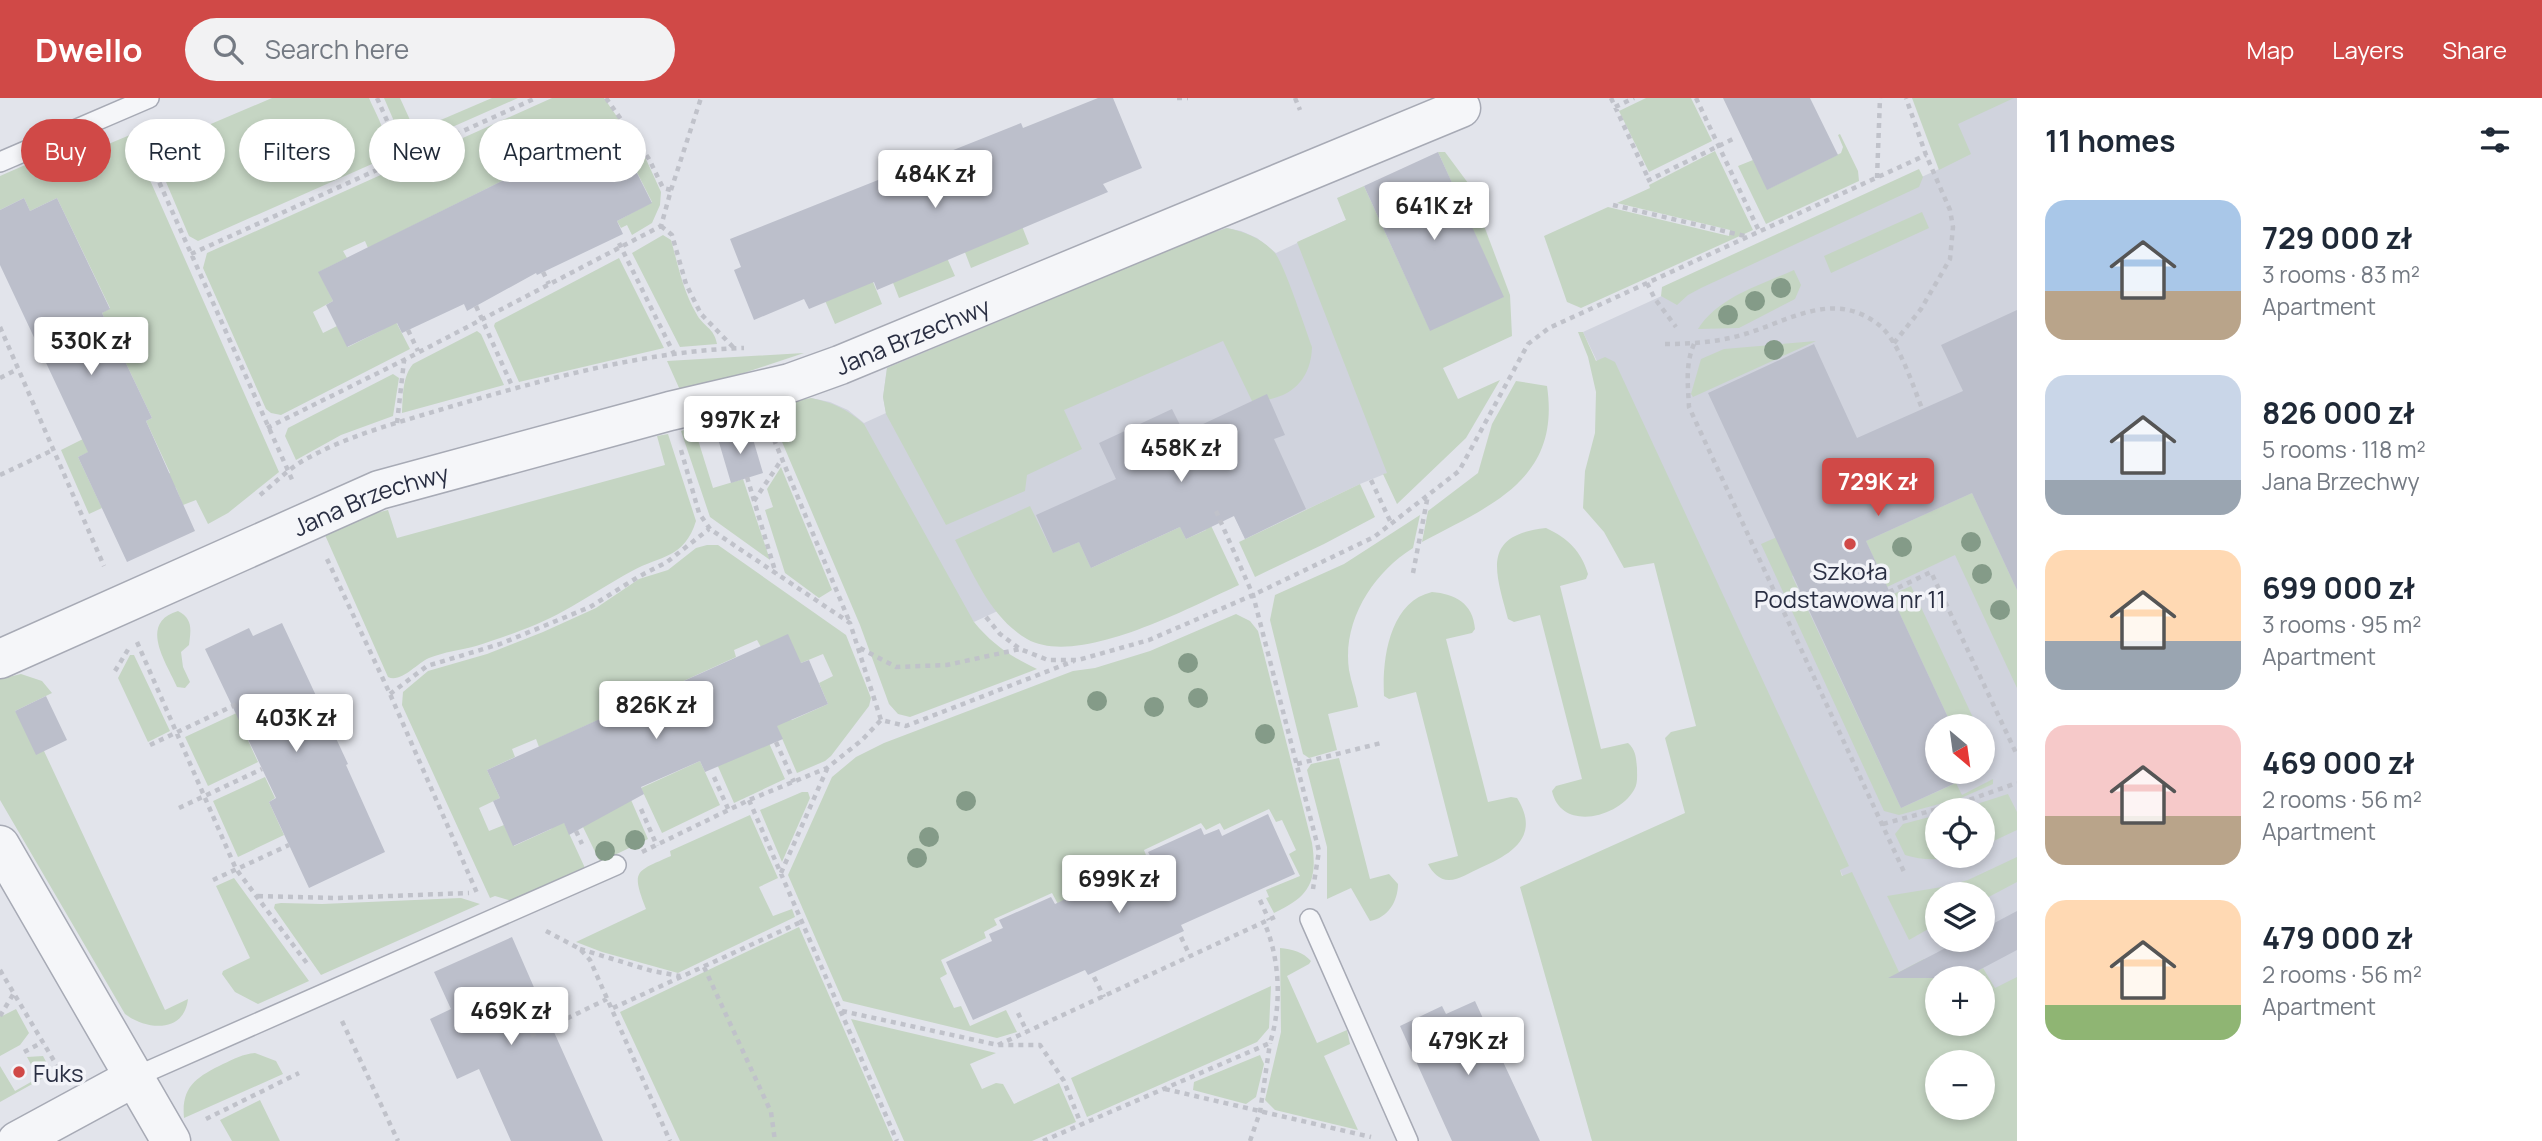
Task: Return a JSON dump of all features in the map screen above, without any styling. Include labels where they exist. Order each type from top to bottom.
[{"type":"street","name":"Jana Brzechwy","points":[[0,659],[379,490],[670,411],[790,383],[841,365],[1461,108]]},
{"type":"street","points":[[0,845],[135,1077],[187,1131]]},
{"type":"street","points":[[17,1141],[135,1077]]},
{"type":"lane","points":[[0,162],[149,98]]},
{"type":"lane","points":[[135,1077],[616,865]]},
{"type":"lane","points":[[1311,909],[1409,1141]]},
{"type":"path","points":[[377,98],[386,119]]},
{"type":"path","points":[[465,130],[536,98]]},
{"type":"path","points":[[606,98],[649,159],[663,188],[671,190]]},
{"type":"path","points":[[662,226],[701,98]]},
{"type":"path","points":[[1177,98],[1188,98]]},
{"type":"path","points":[[1295,98],[1300,110]]},
{"type":"path","points":[[1611,98],[1648,181],[1735,138]]},
{"type":"path","points":[[1615,107],[1634,98]]},
{"type":"path","points":[[1696,98],[1759,231]]},
{"type":"path","points":[[1877,178],[1881,98]]},
{"type":"path","points":[[1894,343],[1921,309],[1950,259],[1953,227],[1950,210],[1926,155],[1906,98]]},
{"type":"path","points":[[126,108],[477,892],[504,915],[580,949],[652,971],[680,976]]},
{"type":"path","points":[[881,720],[906,726],[1079,660],[1149,640],[1253,595],[1374,537],[1459,471],[1528,344],[1549,328],[1926,155]]},
{"type":"path","points":[[191,254],[369,175]]},
{"type":"path","points":[[1613,205],[1746,237]]},
{"type":"path","points":[[267,428],[404,360],[620,245],[662,226]]},
{"type":"path","points":[[662,226],[672,235],[686,284],[701,314],[734,348],[754,391],[850,623],[881,720]]},
{"type":"path","points":[[620,245],[674,354]]},
{"type":"path","points":[[543,272],[549,284]]},
{"type":"path","points":[[1647,283],[1655,299],[1676,327]]},
{"type":"path","points":[[476,306],[513,388]]},
{"type":"path","points":[[1665,344],[1694,344],[1745,334],[1808,310],[1835,308],[1858,313],[1879,325],[1894,343],[1923,411]]},
{"type":"path","points":[[0,327],[120,604]]},
{"type":"path","points":[[408,330],[418,351]]},
{"type":"path","points":[[1694,344],[1688,367],[1689,407],[1905,874]]},
{"type":"path","points":[[251,503],[305,459],[397,423],[513,388],[674,354],[746,348]]},
{"type":"path","points":[[397,423],[404,360]]},
{"type":"path","points":[[0,378],[18,369]]},
{"type":"path","points":[[670,411],[699,513],[710,529],[850,623]]},
{"type":"path","points":[[0,475],[53,450]]},
{"type":"path","points":[[754,501],[782,458]]},
{"type":"path","points":[[747,477],[776,575]]},
{"type":"path","points":[[1371,480],[1391,523]]},
{"type":"path","points":[[1413,573],[1428,495]]},
{"type":"path","points":[[1216,511],[1253,595],[1319,851],[1311,909]]},
{"type":"path","points":[[390,694],[427,666],[500,644],[590,607],[667,562],[710,529]]},
{"type":"path","points":[[1889,592],[1931,572],[2017,755]]},
{"type":"path","points":[[986,617],[1000,634],[1020,649],[1048,660],[1079,660]]},
{"type":"path","points":[[115,671],[135,639],[236,869],[328,993],[398,1141]]},
{"type":"path","points":[[859,648],[896,667],[947,665],[1020,649]]},
{"type":"path","points":[[150,745],[239,703]]},
{"type":"path","points":[[641,809],[659,845],[749,800],[827,768],[881,720]]},
{"type":"path","points":[[776,742],[793,782]]},
{"type":"path","points":[[1297,764],[1381,743]]},
{"type":"path","points":[[781,873],[827,768]]},
{"type":"path","points":[[179,808],[262,769]]},
{"type":"path","points":[[714,777],[729,811]]},
{"type":"path","points":[[1883,824],[1963,802],[2017,783]]},
{"type":"path","points":[[749,800],[897,1141]]},
{"type":"path","points":[[213,880],[289,845]]},
{"type":"path","points":[[258,896],[337,898],[477,892]]},
{"type":"path","points":[[1250,1141],[1260,1112],[1270,1043],[1275,1027],[1275,951],[1260,900]]},
{"type":"path","points":[[998,1045],[1290,910]]},
{"type":"path","points":[[612,1009],[803,921]]},
{"type":"path","points":[[1181,937],[1190,956]]},
{"type":"path","points":[[580,949],[590,960],[670,1141]]},
{"type":"path","points":[[704,967],[771,1112],[775,1141]]},
{"type":"path","points":[[0,970],[80,1107]]},
{"type":"path","points":[[1094,977],[1104,997]]},
{"type":"path","points":[[0,1016],[14,993]]},
{"type":"path","points":[[530,1036],[607,999]]},
{"type":"path","points":[[842,1011],[998,1045],[1040,1045],[1063,1081],[1082,1124]]},
{"type":"path","points":[[1018,1013],[1027,1032]]},
{"type":"path","points":[[24,1052],[43,1042]]},
{"type":"path","points":[[1047,1140],[1270,1043]]},
{"type":"path","points":[[187,1131],[299,1073]]},
{"type":"path","points":[[1164,1089],[1373,1137]]},
{"type":"shaded area","name":"Szkoła Podstawowa nr 11","points":[[1923,98],[2017,98],[2017,1141],[1995,1120],[1995,1050],[1925,1050],[1925,1057],[1840,870],[1583,332],[1950,164]]},
{"type":"shaded area","points":[[1346,220],[1451,447],[1360,484],[1245,539],[1229,505],[1206,530],[1186,539],[1179,527],[974,622],[811,398],[848,410],[864,423],[886,413],[883,397],[887,368],[1226,228],[1257,238],[1276,253]]},
{"type":"green space","points":[[272,98],[369,98],[378,119],[369,119],[369,165],[355,172],[355,119],[239,119],[239,182],[331,182],[198,241],[189,236],[166,182],[225,182],[225,119],[223,119]]},
{"type":"green space","points":[[384,98],[400,98],[410,119],[393,119]]},
{"type":"green space","points":[[492,98],[518,98],[465,121],[465,119],[443,119]]},
{"type":"green space","points":[[552,98],[604,98],[619,119],[505,119]]},
{"type":"green space","points":[[1646,98],[1691,98],[1712,141],[1649,172],[1619,111]]},
{"type":"green space","points":[[1912,98],[2014,98],[1958,124],[1971,154],[1939,170]]},
{"type":"green space","points":[[479,131],[479,182],[500,182],[368,248],[365,241],[343,251],[347,258],[319,272],[333,301],[313,312],[323,333],[337,326],[348,347],[382,330],[393,316],[410,349],[281,415],[271,413],[266,409],[203,268],[207,253],[369,180],[465,182],[465,137]]},
{"type":"green space","points":[[1840,134],[1858,171],[1859,181],[1766,224],[1738,166],[1753,160],[1768,189],[1841,153],[1843,147],[1838,135]]},
{"type":"green space","points":[[125,137],[125,182],[151,182],[279,472],[228,513],[208,524],[196,500],[183,505],[176,488],[163,476],[170,473],[146,421],[152,418],[102,313],[110,308],[57,198],[30,211],[24,198],[0,210],[0,176],[21,167],[21,182],[111,182],[111,143]]},
{"type":"green space","points":[[1715,151],[1753,230],[1581,308],[1567,302],[1544,236],[1608,207],[1729,236],[1730,230],[1617,203],[1650,188],[1649,185]]},
{"type":"green space","points":[[1438,152],[1445,152],[1468,183],[1510,295],[1512,336],[1443,368],[1458,399],[1500,380],[1466,438],[1397,504],[1383,474],[1387,473],[1297,242],[1346,220],[1337,198],[1364,186],[1430,330],[1503,297]]},
{"type":"green space","points":[[646,159],[661,192],[660,205],[652,223],[632,235],[627,225],[621,228],[617,221],[652,202],[642,182],[646,182]]},
{"type":"green space","points":[[1919,169],[1923,177],[1919,187],[1701,288],[1677,305],[1661,296],[1662,287]]},
{"type":"green space","points":[[1016,211],[1029,244],[971,268],[958,234]]},
{"type":"green space","points":[[1922,212],[1929,228],[1831,273],[1824,256]]},
{"type":"green space","points":[[1227,228],[1264,243],[1274,252],[1283,268],[1312,347],[1307,371],[1295,388],[1276,398],[1252,401],[1223,341],[1064,410],[1082,449],[1027,475],[1025,491],[946,525],[886,414],[883,397],[887,368]]},
{"type":"green space","points":[[663,235],[671,240],[691,305],[713,334],[717,344],[680,347],[632,253]]},
{"type":"green space","points":[[940,242],[955,276],[899,298],[886,265]]},
{"type":"green space","points":[[619,258],[664,348],[519,382],[495,323]]},
{"type":"green space","points":[[1794,270],[1801,285],[1795,299],[1739,328],[1698,329],[1728,300]]},
{"type":"green space","points":[[869,272],[882,304],[835,324],[818,284]]},
{"type":"green space","points":[[477,331],[481,334],[504,385],[402,413],[405,381],[413,364]]},
{"type":"green space","points":[[1578,332],[1583,332],[1596,361],[1605,357],[1615,362],[1849,866],[1840,870],[1842,876],[1852,872],[1899,972],[1924,959],[1928,966],[1925,966],[1925,1036],[1995,1036],[1995,988],[2017,977],[2017,1141],[1592,1141],[1520,887],[1685,813],[1665,738],[1671,732],[1696,726],[1654,563],[1624,568],[1604,532],[1583,508],[1585,471],[1595,433],[1596,392],[1588,357]]},
{"type":"green space","points":[[1816,341],[1693,397],[1691,394],[1701,359],[1724,349]]},
{"type":"green space","points":[[804,353],[680,390],[667,361]]},
{"type":"green space","points":[[393,374],[399,378],[393,416],[341,435],[296,460],[285,436],[288,428]]},
{"type":"green space","points":[[1516,381],[1547,386],[1548,418],[1543,445],[1532,467],[1516,485],[1496,501],[1422,542],[1428,511],[1478,473],[1492,424]]},
{"type":"green space","points":[[811,398],[839,407],[864,424],[974,622],[1002,649],[1037,669],[910,717],[898,714],[889,704],[860,625],[768,409]]},
{"type":"green space","points":[[694,427],[713,488],[743,479],[770,560],[710,517],[681,431]]},
{"type":"green space","points":[[668,434],[696,521],[685,543],[670,554],[632,571],[537,624],[476,646],[435,656],[403,675],[388,677],[325,535],[368,515],[388,510],[397,538],[665,465],[657,436]]},
{"type":"green space","points":[[83,439],[89,452],[78,457],[102,508],[89,514],[61,450]]},
{"type":"green space","points":[[781,467],[832,590],[819,598],[785,573],[765,510],[773,507],[767,489]]},
{"type":"green space","points":[[1360,484],[1375,517],[1255,577],[1239,542]]},
{"type":"green space","points":[[1972,493],[2017,590],[2017,688],[1955,555],[1887,587],[1866,541]]},
{"type":"green space","points":[[1030,506],[1053,553],[1079,542],[1091,568],[1180,527],[1186,539],[1206,530],[1201,518],[1206,515],[1239,585],[1164,619],[1104,640],[1075,646],[1049,646],[1027,639],[1003,620],[993,608],[955,540]]},
{"type":"green space","points":[[1420,515],[1413,548],[1398,558],[1373,585],[1363,600],[1350,634],[1349,670],[1358,707],[1328,714],[1337,750],[1309,758],[1303,754],[1270,620],[1275,595],[1344,564]]},
{"type":"green space","points":[[1811,522],[1828,559],[1792,576],[1901,808],[1954,784],[1956,784],[1962,795],[1983,784],[1993,784],[1961,798],[1925,798],[1925,808],[1899,815],[1884,811],[1761,544]]},
{"type":"green space","points":[[1546,528],[1573,546],[1588,574],[1586,579],[1560,586],[1601,749],[1628,743],[1636,758],[1637,779],[1634,790],[1616,808],[1590,816],[1566,812],[1557,804],[1552,791],[1556,786],[1582,779],[1540,615],[1514,622],[1508,619],[1499,586],[1498,558],[1502,547],[1511,538]]},
{"type":"green space","points":[[718,545],[846,635],[871,698],[869,706],[831,756],[797,773],[774,720],[792,720],[828,704],[819,683],[833,676],[823,654],[801,663],[761,647],[757,640],[734,650],[736,657],[539,747],[536,739],[512,749],[515,757],[487,770],[500,798],[479,808],[489,831],[504,825],[514,846],[551,829],[561,816],[585,868],[512,901],[495,896],[490,898],[402,705],[403,692],[428,671],[487,654],[596,608],[639,579],[668,570],[696,548]]},
{"type":"green space","points":[[1911,586],[1971,714],[1946,714],[1891,595]]},
{"type":"green space","points":[[1432,592],[1448,595],[1467,606],[1474,620],[1475,629],[1472,633],[1446,639],[1488,802],[1517,798],[1524,811],[1526,823],[1520,842],[1512,850],[1465,876],[1449,880],[1436,875],[1428,864],[1458,856],[1416,692],[1389,699],[1384,696],[1387,650],[1397,620],[1406,607]]},
{"type":"green space","points":[[178,611],[189,621],[190,629],[189,645],[181,652],[183,667],[190,682],[185,688],[177,687],[162,655],[157,634],[159,624]]},
{"type":"green space","points":[[1236,614],[1250,621],[1258,631],[1312,843],[1312,878],[1296,901],[1274,913],[1266,898],[1269,897],[1266,890],[1300,876],[1289,854],[1296,850],[1282,820],[1276,822],[1269,809],[1224,830],[1220,823],[1206,830],[1201,823],[1144,850],[1149,863],[1131,871],[1127,864],[1075,890],[1078,897],[1059,906],[1052,893],[994,919],[997,925],[984,932],[986,938],[941,960],[947,974],[940,978],[954,1008],[961,1006],[970,1026],[1006,1010],[1017,1032],[997,1038],[843,1001],[788,875],[832,777],[856,757],[884,743],[1073,671],[1095,668],[1150,651]]},
{"type":"green space","points":[[130,655],[134,655],[170,731],[148,742],[118,678]]},
{"type":"green space","points":[[21,674],[42,681],[52,693],[15,711],[44,751],[165,1010],[188,999],[185,1010],[172,1023],[153,1026],[125,1014],[0,800],[0,679]]},
{"type":"green space","points":[[243,710],[245,734],[258,762],[208,786],[185,737]]},
{"type":"green space","points":[[761,725],[785,779],[734,803],[713,755]]},
{"type":"green space","points":[[1339,758],[1370,879],[1389,874],[1398,884],[1391,908],[1370,921],[1351,888],[1327,899],[1327,847],[1307,770],[1311,764]]},
{"type":"green space","points":[[700,761],[720,805],[662,833],[641,788]]},
{"type":"green space","points":[[265,777],[275,798],[269,802],[284,835],[238,857],[213,801]]},
{"type":"green space","points":[[802,792],[808,792],[810,798],[782,862],[760,810]]},
{"type":"green space","points":[[628,793],[648,839],[600,862],[583,827]]},
{"type":"green space","points":[[2008,794],[2017,812],[2017,830],[1995,840],[1995,798]]},
{"type":"green space","points":[[750,815],[778,878],[759,887],[773,916],[792,909],[795,917],[678,973],[576,942],[646,909],[638,879],[643,870],[671,856],[670,851]]},
{"type":"green space","points":[[1925,818],[1925,859],[1905,855],[1895,834],[1903,824]]},
{"type":"green space","points":[[2017,857],[2017,882],[1995,894],[1995,882],[1961,882],[1968,880]]},
{"type":"green space","points":[[234,878],[309,981],[258,1004],[235,992],[222,974],[223,971],[250,958],[216,886]]},
{"type":"green space","points":[[1925,890],[1925,931],[1909,940],[1887,896]]},
{"type":"green space","points":[[461,898],[480,904],[321,975],[274,908],[275,904],[281,903],[322,904]]},
{"type":"green space","points":[[799,927],[893,1141],[680,1141],[620,1012]]},
{"type":"green space","points":[[1280,948],[1297,952],[1311,961],[1287,976],[1317,1043],[1347,1030],[1350,1044],[1324,1056],[1358,1130],[1275,1110],[1265,1100],[1281,1032]]},
{"type":"green space","points":[[1271,986],[1269,1028],[1257,1042],[1087,1117],[1071,1078]]},
{"type":"green space","points":[[16,1009],[29,1033],[20,1045],[0,1056],[0,1013],[2,1016]]},
{"type":"green space","points":[[851,1019],[996,1053],[970,1064],[982,1089],[996,1083],[1003,1084],[1014,1104],[1059,1083],[1076,1122],[1032,1141],[904,1141]]},
{"type":"green space","points":[[255,1053],[276,1061],[283,1074],[184,1118],[185,1098],[198,1078],[246,1054]]},
{"type":"green space","points":[[1260,1055],[1264,1064],[1256,1097],[1246,1104],[1193,1090],[1194,1082]]},
{"type":"green space","points":[[43,1056],[52,1073],[0,1102],[0,1066],[15,1091],[38,1078],[27,1057]]},
{"type":"green space","points":[[260,1100],[280,1141],[232,1141],[220,1120]]},
{"type":"building","points":[[1098,98],[1113,98],[1142,168],[1103,184],[1108,192],[877,290],[874,282],[809,309],[804,299],[754,320],[734,270],[741,267],[730,239],[1021,123],[1023,128]]},
{"type":"building","points":[[1723,98],[1810,98],[1838,155],[1767,190]]},
{"type":"building","points":[[1438,152],[1504,297],[1430,331],[1364,186]]},
{"type":"building","points":[[500,182],[642,182],[652,203],[617,221],[623,234],[537,275],[536,273],[467,311],[464,304],[402,333],[397,323],[347,347],[326,305],[333,301],[318,272]]},
{"type":"building","points":[[24,198],[30,211],[57,198],[110,309],[102,313],[152,418],[146,421],[195,531],[127,562],[78,457],[88,452],[0,265],[0,210]]},
{"type":"building","points":[[2017,310],[2017,590],[1972,493],[1866,541],[1946,714],[1925,714],[1925,784],[1953,784],[1901,808],[1708,393],[1814,344],[1857,438],[1963,391],[1941,345]]},
{"type":"building","points":[[1267,394],[1285,435],[1274,439],[1306,509],[1245,539],[1234,516],[1186,539],[1180,527],[1091,568],[1079,542],[1053,553],[1036,515],[1116,479],[1099,443],[1172,409],[1184,433]]},
{"type":"building","points":[[750,429],[763,473],[731,483],[718,439]]},
{"type":"building","points":[[282,623],[348,764],[346,765],[385,852],[309,888],[269,802],[276,798],[205,649],[249,628],[253,636]]},
{"type":"building","points":[[788,634],[801,663],[809,660],[828,704],[777,726],[783,739],[705,772],[700,761],[641,787],[644,794],[569,835],[564,823],[513,846],[493,801],[500,798],[487,770]]},
{"type":"building","points":[[46,696],[67,740],[36,755],[15,711]]},
{"type":"building","points":[[1268,814],[1295,874],[1181,925],[1184,931],[1088,975],[1085,970],[973,1020],[946,962],[992,941],[989,934],[1003,928],[999,920],[1051,897],[1055,904],[1152,859],[1148,852],[1201,828],[1204,835],[1219,829],[1222,836]]},
{"type":"building","points":[[2017,911],[2017,950],[1987,966],[1925,966],[1925,978],[1888,978],[1938,952],[1995,952],[1995,923]]},
{"type":"building","points":[[512,937],[603,1141],[511,1141],[479,1069],[457,1079],[430,1019],[451,1009],[434,972]]},
{"type":"building","points":[[1475,1001],[1540,1141],[1452,1141],[1400,1026],[1442,1006],[1446,1014]]},
{"type":"place","name":"Szkoła Podstawowa nr 11","points":[[1850,544]]},
{"type":"place","name":"Fuks","points":[[19,1072]]}]
